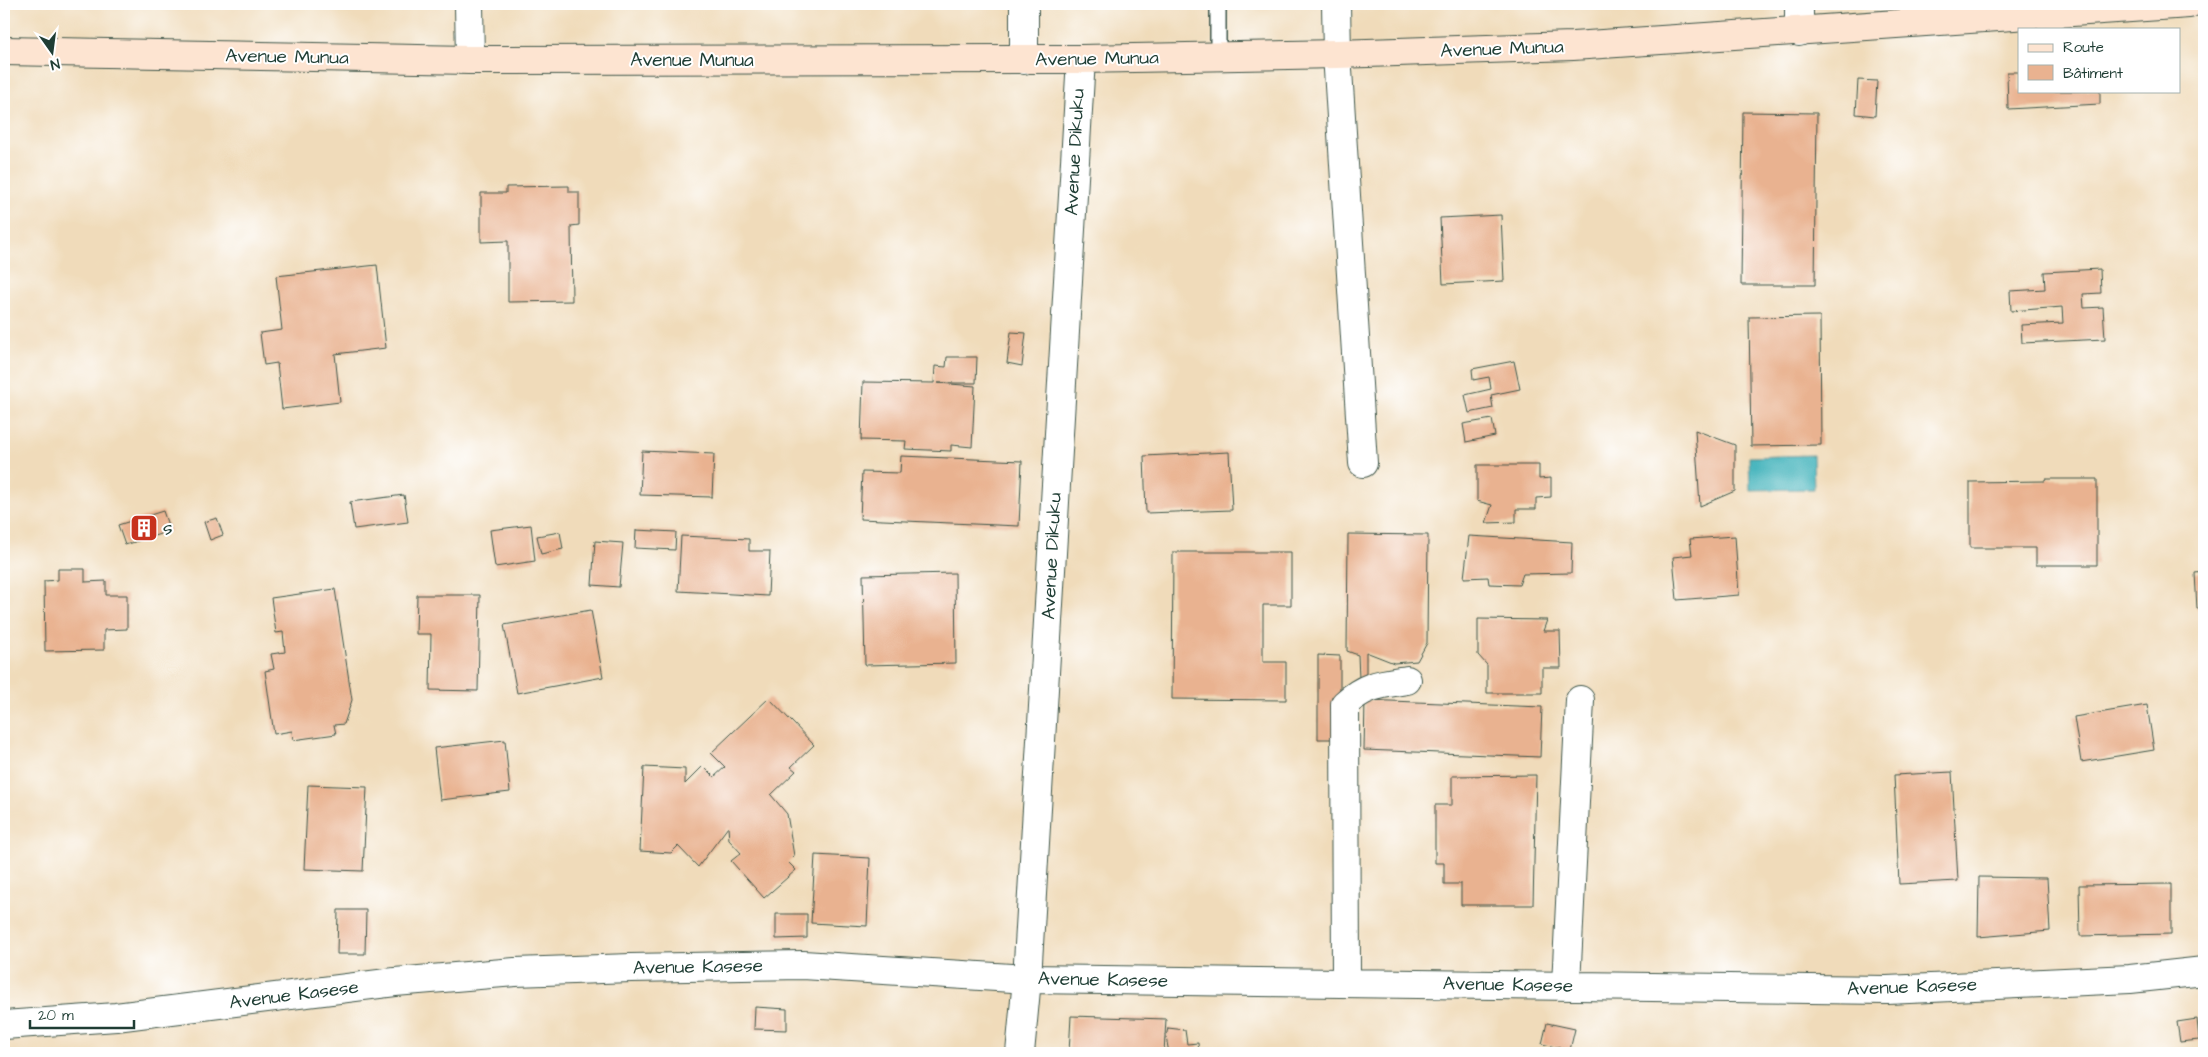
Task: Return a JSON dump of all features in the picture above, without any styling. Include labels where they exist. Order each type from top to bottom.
[{"type":"main road","name":"Avenue Munua","points":[[4,51],[470,60],[1081,60],[1573,46],[2188,4]]},
{"type":"street","points":[[469,4],[470,60]]},
{"type":"street","points":[[1024,4],[1024,60]]},
{"type":"street","points":[[1336,4],[1337,54],[1363,463]]},
{"type":"street","points":[[1799,4],[1800,32]]},
{"type":"street","name":"Avenue Dikuku","points":[[1020,1053],[1027,979],[1081,60]]},
{"type":"street","points":[[1346,982],[1345,704],[1358,692],[1373,686],[1407,680]]},
{"type":"street","points":[[1566,986],[1580,700]]},
{"type":"street","name":"Avenue Kasese","points":[[4,1025],[116,1017],[395,982],[515,972],[803,965],[1027,979],[1887,990],[2130,978],[2204,971]]},
{"type":"lane","points":[[1218,4],[1218,57]]},
{"type":"water","points":[[1813,455],[1814,489],[1750,490],[1749,457]]},
{"type":"building","points":[[2007,72],[2018,72],[2018,92],[2100,92],[2100,104],[2008,109]]},
{"type":"building","points":[[1858,80],[1877,81],[1875,116],[1856,114]]},
{"type":"building","points":[[1743,112],[1817,113],[1815,285],[1741,285]]},
{"type":"building","points":[[569,186],[569,192],[579,192],[579,225],[571,226],[572,301],[508,302],[508,241],[481,242],[481,193],[506,193],[506,187]]},
{"type":"building","points":[[1501,215],[1504,281],[1443,284],[1440,218]]},
{"type":"building","points":[[377,265],[386,348],[335,354],[340,402],[282,409],[277,363],[264,365],[260,333],[282,330],[276,276]]},
{"type":"building","points":[[2100,269],[2101,293],[2083,294],[2084,308],[2103,307],[2105,339],[2022,343],[2021,325],[2063,323],[2062,307],[2011,311],[2010,291],[2045,289],[2044,272]]},
{"type":"building","points":[[1820,316],[1821,445],[1751,446],[1749,317]]},
{"type":"building","points":[[1011,332],[1026,333],[1022,366],[1007,363]]},
{"type":"building","points":[[947,357],[977,357],[976,383],[938,383],[975,386],[972,447],[951,445],[951,451],[905,449],[906,441],[861,440],[863,382],[934,383],[935,366],[946,367]]},
{"type":"building","points":[[1514,361],[1520,389],[1491,395],[1493,408],[1469,413],[1465,395],[1491,389],[1489,377],[1473,380],[1472,369]]},
{"type":"building","points":[[1492,419],[1495,436],[1466,442],[1463,424]]},
{"type":"building","points":[[1695,430],[1735,445],[1735,491],[1700,506]]},
{"type":"building","points":[[642,451],[714,454],[712,497],[640,495]]},
{"type":"building","points":[[1229,452],[1232,510],[1146,513],[1144,456]]},
{"type":"building","points":[[901,456],[1022,461],[1019,526],[860,519],[862,472],[900,473]]},
{"type":"building","points":[[1477,465],[1539,465],[1539,479],[1551,478],[1551,497],[1536,498],[1536,509],[1516,509],[1516,522],[1486,523],[1492,505],[1477,501]]},
{"type":"building","points":[[2046,479],[2097,479],[2097,565],[2036,565],[2036,548],[1970,548],[1970,482],[2045,481]]},
{"type":"building","points":[[404,495],[408,522],[354,529],[350,502]]},
{"type":"building","name":"s","points":[[163,511],[170,531],[125,545],[118,525]]},
{"type":"building","points":[[217,518],[223,535],[210,540],[204,522]]},
{"type":"building","points":[[531,525],[535,561],[495,567],[490,530]]},
{"type":"building","points":[[636,530],[676,532],[675,550],[635,548]]},
{"type":"building","points":[[560,532],[563,549],[541,554],[537,536]]},
{"type":"building","points":[[1348,534],[1428,535],[1427,643],[1417,661],[1394,663],[1366,652],[1366,679],[1359,679],[1358,655],[1347,651]]},
{"type":"building","points":[[681,536],[749,539],[749,551],[770,551],[768,596],[678,591]]},
{"type":"building","points":[[1469,536],[1572,542],[1571,573],[1523,574],[1519,585],[1489,584],[1488,577],[1464,578]]},
{"type":"building","points":[[1735,536],[1739,595],[1677,600],[1673,557],[1692,555],[1690,539]]},
{"type":"building","points":[[595,541],[623,543],[619,587],[592,585]]},
{"type":"building","points":[[1173,552],[1291,552],[1291,605],[1263,605],[1263,662],[1286,662],[1286,700],[1172,699]]},
{"type":"building","points":[[58,569],[85,569],[85,582],[106,581],[106,595],[127,595],[127,629],[104,630],[104,650],[45,651],[44,581],[58,580]]},
{"type":"building","points":[[2204,572],[2204,608],[2197,609],[2195,573]]},
{"type":"building","points":[[955,573],[956,663],[865,665],[863,575]]},
{"type":"building","points":[[335,589],[352,700],[344,724],[334,725],[336,734],[293,740],[292,731],[274,734],[265,671],[274,669],[271,654],[285,652],[283,632],[276,633],[271,598]]},
{"type":"building","points":[[417,595],[480,595],[478,691],[430,690],[431,634],[416,634]]},
{"type":"building","points":[[591,610],[603,677],[517,693],[504,625]]},
{"type":"building","points":[[1478,619],[1547,620],[1543,631],[1560,631],[1561,668],[1542,668],[1542,693],[1487,693],[1487,665],[1478,655]]},
{"type":"building","points":[[1318,655],[1340,656],[1340,739],[1318,739]]},
{"type":"building","points":[[769,698],[814,745],[791,767],[796,771],[771,795],[787,814],[794,856],[788,862],[796,870],[764,898],[731,861],[741,853],[729,840],[728,827],[698,867],[678,846],[671,853],[640,851],[644,767],[685,769],[685,784],[703,766],[714,777],[725,767],[711,753]]},
{"type":"building","points":[[1365,700],[1542,707],[1540,757],[1364,750]]},
{"type":"building","points":[[2147,705],[2154,750],[2081,762],[2074,717]]},
{"type":"building","points":[[505,740],[510,792],[440,800],[434,748]]},
{"type":"building","points":[[1952,772],[1958,881],[1899,884],[1894,775]]},
{"type":"building","points":[[1536,775],[1533,905],[1461,905],[1461,884],[1444,884],[1444,863],[1435,863],[1435,805],[1452,805],[1452,776]]},
{"type":"building","points":[[308,785],[367,787],[363,871],[304,869]]},
{"type":"building","points":[[815,855],[870,858],[867,926],[811,923]]},
{"type":"building","points":[[1979,877],[2047,878],[2050,931],[1978,937]]},
{"type":"building","points":[[2171,884],[2171,934],[2080,936],[2079,885]]},
{"type":"building","points":[[338,910],[366,910],[365,954],[337,954]]},
{"type":"building","points":[[776,914],[807,914],[807,938],[776,939]]},
{"type":"building","points":[[755,1007],[787,1009],[787,1030],[754,1029]]},
{"type":"building","points":[[1071,1016],[1166,1019],[1164,1053],[1069,1053]]},
{"type":"building","points":[[2197,1019],[2199,1040],[2180,1042],[2177,1022]]},
{"type":"building","points":[[1547,1023],[1575,1029],[1570,1050],[1542,1044]]},
{"type":"building","points":[[1168,1028],[1185,1030],[1187,1044],[1198,1043],[1199,1053],[1169,1053],[1166,1037]]},
{"type":"place","name":"s","points":[[144,528]]}]
